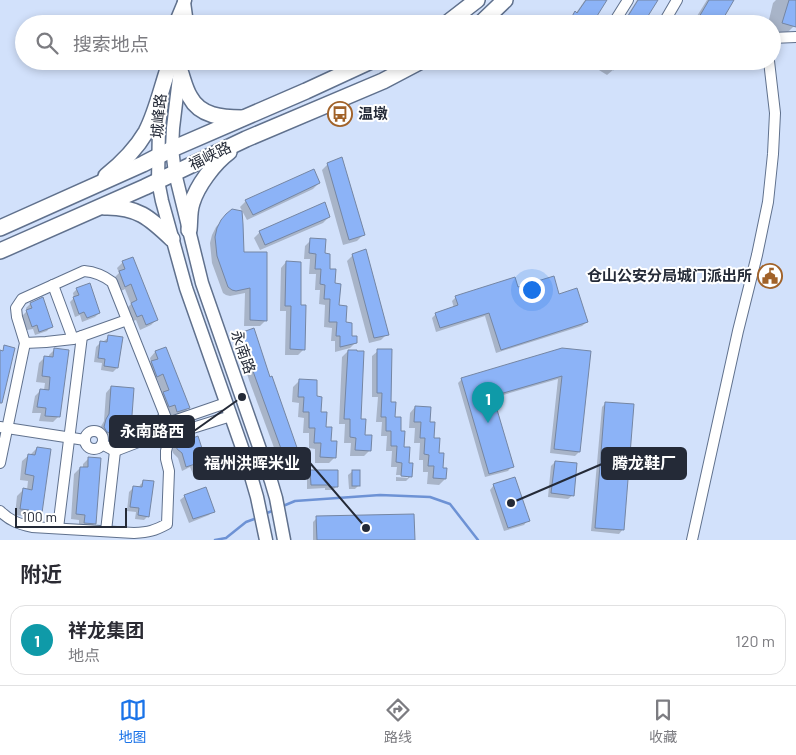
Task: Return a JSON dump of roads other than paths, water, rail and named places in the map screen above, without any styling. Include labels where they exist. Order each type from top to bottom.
[{"type":"highway","points":[[458,15],[477,0]]},
{"type":"highway","points":[[489,15],[505,0]]},
{"type":"highway","points":[[93,187],[130,153],[146,132],[172,70]]},
{"type":"highway","points":[[176,70],[189,96],[196,106],[204,112],[215,116],[246,118]]},
{"type":"highway","name":"福峡路","points":[[0,228],[72,197],[172,149],[351,70]]},
{"type":"highway","name":"福峡路","points":[[0,251],[158,181],[270,128],[365,89],[403,70]]},
{"type":"highway","points":[[262,111],[270,128]]},
{"type":"highway","points":[[189,230],[192,204],[197,190],[212,168],[246,139]]},
{"type":"highway","points":[[72,197],[79,216]]},
{"type":"highway","points":[[98,208],[115,207],[140,213],[154,222],[172,239]]},
{"type":"main road","points":[[178,15],[184,1]]},
{"type":"main road","points":[[184,1],[186,15]]},
{"type":"main road","name":"城峰路","points":[[173,70],[170,97],[175,173]]},
{"type":"main road","name":"城峰路","points":[[170,97],[159,126],[158,181],[162,201],[186,288],[246,459],[260,508],[266,540]]},
{"type":"main road","name":"永南路","points":[[175,173],[202,283],[262,454],[276,498],[284,540]]},
{"type":"street","points":[[619,15],[628,0]]},
{"type":"street","points":[[667,15],[673,1]]},
{"type":"street","points":[[781,38],[796,37]]},
{"type":"street","points":[[692,540],[768,202],[775,113],[771,70]]},
{"type":"street","points":[[0,463],[4,428],[25,343],[16,308],[22,299],[84,271],[104,275],[112,282],[166,420],[168,439],[166,459],[169,471],[167,524],[149,532],[134,533],[32,527],[17,524],[0,511]]},
{"type":"street","points":[[53,285],[77,337],[70,437],[58,528]]},
{"type":"street","points":[[25,343],[77,337],[127,320]]},
{"type":"street","points":[[226,403],[160,420],[154,426],[154,436],[159,442],[230,416]]},
{"type":"street","points":[[4,428],[85,440],[86,445],[91,449],[97,448],[102,444],[115,451],[154,436]]},
{"type":"street","points":[[106,531],[115,451]]},
{"type":"waterway","points":[[283,506],[295,501],[380,495],[430,497],[450,504],[478,540]]},
{"type":"waterway","points":[[264,514],[275,510]]},
{"type":"waterway","points":[[215,540],[226,538],[246,522],[257,518]]},
{"type":"place","name":"温墩","points":[[340,114]]},
{"type":"place","name":"仓山公安分局城门派出所","points":[[770,276]]},
{"type":"place","name":"永南路西","points":[[242,397]]},
{"type":"place","name":"祥龙集团","points":[[488,423]]},
{"type":"place","name":"腾龙鞋厂","points":[[511,503]]},
{"type":"place","name":"福州洪晖米业","points":[[366,528]]}]
